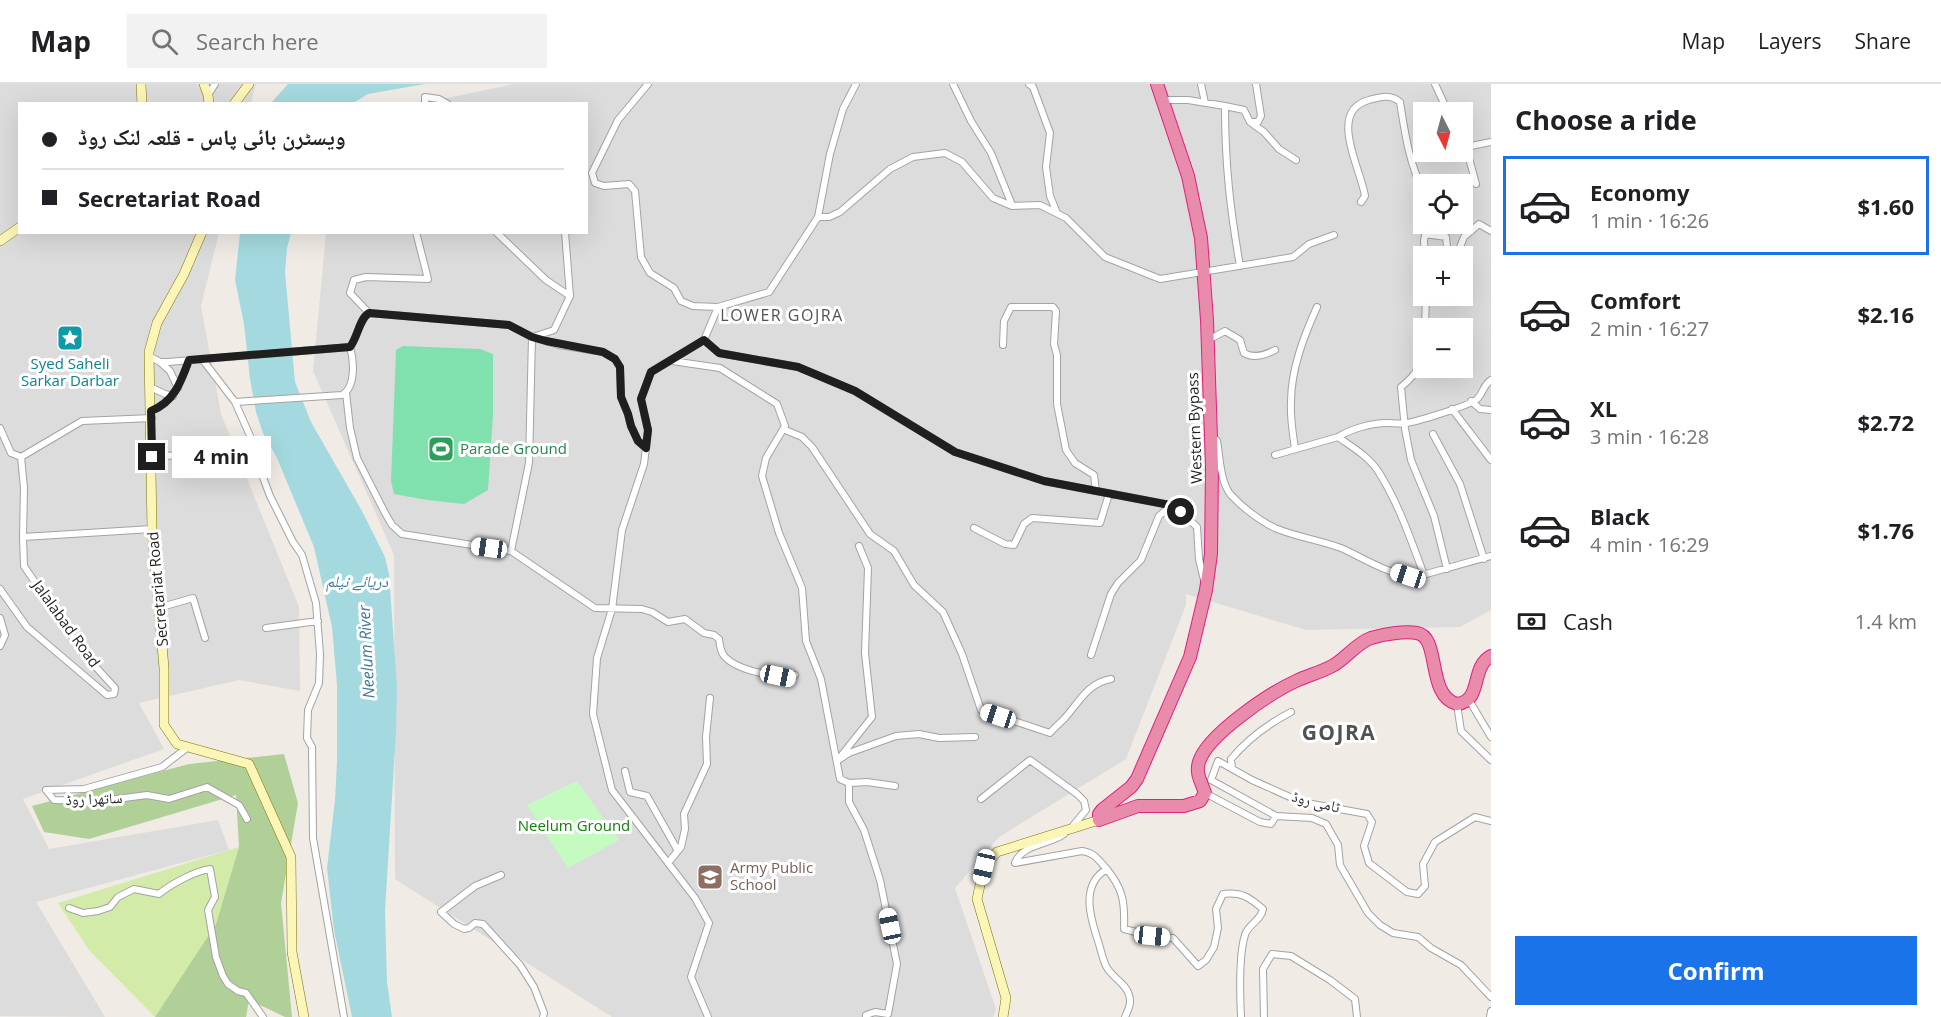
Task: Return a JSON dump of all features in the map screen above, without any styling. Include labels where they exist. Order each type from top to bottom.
[{"type":"highway","name":"Western Bypass","points":[[1099,820],[1099,814],[1131,787],[1142,770],[1190,657],[1206,590],[1211,554],[1212,467],[1209,430],[1208,340],[1199,227],[1188,176],[1157,84]]},
{"type":"highway","points":[[1099,820],[1138,806],[1184,806],[1200,801],[1205,793],[1199,778],[1199,762],[1211,743],[1230,724],[1294,682],[1333,665],[1371,638],[1409,632],[1425,636],[1436,677],[1448,700],[1463,702],[1473,696],[1478,672],[1485,659],[1491,656]]},
{"type":"main road","points":[[141,84],[142,102]]},
{"type":"main road","points":[[204,84],[209,99]]},
{"type":"main road","points":[[236,102],[249,84]]},
{"type":"main road","points":[[0,241],[18,228]]},
{"type":"main road","name":"Secretariat Road","points":[[188,747],[177,744],[164,725],[164,668],[153,529],[149,356],[153,332],[184,274],[201,234]]},
{"type":"main road","points":[[188,747],[249,765],[291,857],[292,952],[304,1017]]},
{"type":"main road","points":[[1004,1017],[1005,998],[977,899],[984,867],[997,852],[1099,820]]},
{"type":"street","points":[[209,99],[215,84]]},
{"type":"street","points":[[648,84],[618,120],[592,174],[595,183],[604,186],[629,184],[635,191],[640,257],[650,273],[674,288],[681,301],[693,306],[718,308],[769,292],[818,217],[830,154],[843,110],[856,84]]},
{"type":"street","points":[[953,84],[971,121],[991,153],[1012,206]]},
{"type":"street","points":[[1029,84],[1033,87],[1050,133],[1046,167],[1050,196],[1057,214]]},
{"type":"street","points":[[1201,84],[1205,103]]},
{"type":"street","points":[[1250,122],[1258,122],[1261,116],[1256,84]]},
{"type":"street","points":[[1435,84],[1443,102]]},
{"type":"street","points":[[1361,202],[1365,196],[1363,182],[1355,163],[1348,122],[1350,112],[1362,102],[1384,96],[1394,97],[1400,102],[1415,174]]},
{"type":"street","points":[[425,102],[425,97],[444,102]]},
{"type":"street","points":[[1163,100],[1188,100],[1244,110],[1250,122],[1264,132],[1279,149],[1296,160]]},
{"type":"street","points":[[1225,106],[1226,170],[1240,266]]},
{"type":"street","points":[[1473,143],[1491,142]]},
{"type":"street","points":[[818,217],[829,218],[840,212],[890,169],[905,161],[913,157],[945,153],[967,166],[993,198],[1012,206],[1040,205],[1066,218],[1105,257],[1160,279],[1293,257],[1309,244],[1334,235]]},
{"type":"street","points":[[1469,162],[1476,184]]},
{"type":"street","points":[[1473,229],[1479,224],[1491,231]]},
{"type":"street","points":[[417,234],[428,279],[366,277],[354,280],[350,293],[369,313],[509,325],[532,337],[559,345],[603,352],[615,359],[620,367],[621,397],[638,441],[646,448]]},
{"type":"street","points":[[498,234],[546,280],[570,296]]},
{"type":"street","points":[[532,337],[554,330],[570,296],[565,234]]},
{"type":"street","points":[[1425,246],[1425,234],[1446,237],[1447,247],[1453,256],[1458,252],[1467,234]]},
{"type":"street","points":[[1003,345],[1004,321],[1011,307],[1053,307],[1056,311],[1054,344],[1057,355],[1057,404],[1066,450],[1075,463],[1094,475],[1096,491]]},
{"type":"street","points":[[1295,449],[1291,401],[1296,364],[1304,336],[1317,307]]},
{"type":"street","points":[[708,1017],[691,977],[709,923],[695,898],[612,790],[593,714],[597,658],[612,609],[622,530],[644,464],[648,430],[641,399],[651,372],[704,340],[718,308]]},
{"type":"street","points":[[160,362],[350,347],[356,339],[362,320],[369,313]]},
{"type":"street","points":[[1208,340],[1225,331],[1240,340],[1244,353],[1250,356],[1266,355],[1275,350]]},
{"type":"street","points":[[511,551],[530,464],[532,337]]},
{"type":"street","points":[[704,340],[719,353],[798,367],[855,391],[955,452],[1044,481],[1175,506],[1197,527],[1199,559],[1206,590]]},
{"type":"street","points":[[350,347],[354,367],[346,393],[350,428],[357,458],[392,525],[402,534],[511,551],[595,608],[642,609],[668,622],[685,619],[704,633],[714,635],[719,639],[724,657],[735,664],[751,671],[792,678],[795,675]]},
{"type":"street","points":[[149,356],[170,371],[178,387]]},
{"type":"street","points":[[206,359],[237,402],[270,496],[302,555],[316,603],[320,654],[319,683],[308,710],[306,738],[312,747],[313,838],[344,1017]]},
{"type":"street","points":[[0,428],[11,453],[21,457],[82,421],[151,414],[173,396],[189,360]]},
{"type":"street","points":[[671,361],[720,368],[777,404],[785,426],[766,458],[762,476],[779,533],[802,588],[806,641],[821,679],[840,778],[849,783],[867,782],[895,786]]},
{"type":"street","points":[[1413,377],[1401,387],[1404,424],[1411,460],[1434,516],[1447,569]]},
{"type":"street","points":[[1275,455],[1338,437],[1346,432],[1384,423],[1404,424],[1452,409],[1477,399],[1491,380]]},
{"type":"street","points":[[150,387],[173,396]]},
{"type":"street","points":[[237,402],[346,393]]},
{"type":"street","points":[[1471,401],[1480,409],[1491,410]]},
{"type":"street","points":[[1452,409],[1491,460]]},
{"type":"street","points":[[783,429],[802,437],[813,447],[870,534],[894,550],[914,585],[943,612],[962,654],[981,710],[1050,733],[1065,719],[1081,696],[1102,681],[1111,679]]},
{"type":"street","points":[[1209,430],[1217,441],[1225,484],[1229,493],[1248,511],[1274,528],[1341,548],[1383,568],[1408,576],[1424,575],[1487,557],[1460,484],[1433,434]]},
{"type":"street","points":[[1338,437],[1359,452],[1377,470],[1400,516],[1424,575]]},
{"type":"street","points":[[152,457],[192,454],[209,456],[228,452],[251,438]]},
{"type":"street","name":"Jalalabad Road","points":[[0,590],[27,627],[107,695],[114,694],[115,688],[82,652],[24,566],[24,488],[21,457]]},
{"type":"street","points":[[974,528],[1005,544],[1014,545],[1024,524],[1032,518],[1100,522],[1109,494]]},
{"type":"street","points":[[1091,655],[1112,594],[1118,583],[1141,560],[1159,516],[1166,510],[1181,512]]},
{"type":"street","points":[[23,537],[153,529]]},
{"type":"street","points":[[837,761],[872,717],[865,653],[868,568],[859,546]]},
{"type":"street","points":[[158,608],[193,598],[205,638]]},
{"type":"street","points":[[0,618],[5,634],[0,646]]},
{"type":"street","points":[[266,628],[318,621]]},
{"type":"street","points":[[668,863],[681,847],[685,829],[684,814],[707,764],[706,737],[710,698]]},
{"type":"street","points":[[1463,702],[1491,737]]},
{"type":"street","points":[[1463,702],[1461,730],[1491,760]]},
{"type":"street","points":[[1233,768],[1231,759],[1243,746],[1278,718],[1291,712]]},
{"type":"street","points":[[837,761],[849,753],[896,736],[919,734],[939,738],[975,737]]},
{"type":"street","name":"ساتھرا روڈ","points":[[188,747],[162,767],[84,789],[46,790],[54,800],[101,801],[147,795],[169,799],[207,787],[239,805],[247,819]]},
{"type":"street","points":[[981,799],[1030,760],[1077,794],[1084,801],[1086,810],[1071,828],[1056,840],[1023,852],[1015,863],[1082,850],[1093,853],[1117,880],[1123,899],[1124,929],[1152,936],[1173,938],[1197,966],[1206,960],[1214,947],[1218,928],[1216,909],[1223,894],[1237,892],[1251,899],[1263,909],[1262,917],[1246,932],[1242,949],[1241,1017]]},
{"type":"street","name":"ٹامی روڈ","points":[[1205,793],[1260,822],[1271,824],[1276,816],[1211,780],[1218,760],[1252,780],[1301,802],[1367,814],[1372,822],[1364,846],[1369,863],[1407,892],[1418,894],[1425,886],[1423,864],[1436,842],[1475,817],[1491,821]]},
{"type":"street","points":[[625,771],[630,792],[647,796],[678,851]]},
{"type":"street","points":[[849,783],[849,802],[864,830],[880,880],[897,964],[888,1014],[875,1012],[866,1017]]},
{"type":"street","points":[[1276,816],[1312,818],[1326,824],[1338,845],[1340,865],[1368,913],[1380,925],[1393,933],[1418,936],[1431,948],[1461,965],[1491,997]]},
{"type":"street","points":[[69,908],[83,913],[98,911],[110,907],[118,897],[134,889],[159,894],[168,886],[201,870],[210,869],[214,897],[208,910],[216,957],[223,976],[238,991],[246,993],[263,1017]]},
{"type":"street","points":[[1107,869],[1097,875],[1090,892],[1090,912],[1106,966],[1131,997],[1125,1017]]},
{"type":"street","points":[[501,875],[475,886],[441,912],[454,924],[464,929],[475,923],[483,924],[520,965],[534,987],[544,1013],[543,1017]]},
{"type":"street","points":[[1264,1017],[1263,969],[1272,954],[1291,956],[1330,980],[1355,999],[1357,1017]]},
{"type":"street","points":[[1490,1017],[1491,1011]]},
{"type":"shaded area","points":[[0,84],[256,84],[251,102],[18,102],[18,234],[219,234],[201,306],[221,414],[299,607],[300,691],[239,680],[139,703],[164,749],[23,799],[49,849],[218,820],[229,850],[36,902],[105,1017],[0,1016]]},
{"type":"shaded area","points":[[513,84],[1491,84],[1491,610],[1460,627],[1306,630],[1186,594],[1186,605],[1126,759],[999,837],[955,888],[996,1009],[993,1017],[612,1017],[395,879],[394,555],[313,371],[326,234],[588,234],[588,102],[429,102]]},
{"type":"green space","name":"Parade Ground","points":[[403,346],[480,349],[493,354],[493,415],[488,490],[464,504],[394,494],[391,481],[396,350]]},
{"type":"green space","points":[[284,754],[298,803],[281,903],[292,1017],[285,1017],[249,1000],[246,1017],[155,1017],[216,924],[239,847],[236,795],[89,839],[44,832],[32,806],[189,764]]},
{"type":"green space","name":"Neelum Ground","points":[[577,781],[619,840],[568,868],[527,805]]},
{"type":"green space","points":[[239,847],[216,924],[155,1017],[89,950],[58,903]]},
{"type":"water","points":[[288,84],[425,84],[368,94],[355,102],[272,102]]},
{"type":"water","name":"دریائے نیلم","points":[[240,234],[291,234],[285,272],[295,382],[311,422],[362,511],[385,557],[389,574],[397,686],[385,911],[387,982],[392,1017],[352,1017],[334,930],[327,868],[337,762],[337,685],[332,627],[314,547],[277,458],[263,433],[256,412],[244,324],[235,280]]},
{"type":"place","name":"Syed Saheli Sarkar Darbar","points":[[70,338]]},
{"type":"place","name":"Parade Ground","points":[[441,449]]},
{"type":"place","name":"Army Public School","points":[[710,877]]},
{"type":"district","name":"LOWER GOJRA","points":[[782,315]]},
{"type":"district","name":"GOJRA","points":[[1339,733]]},
{"type":"route","points":[[152,457],[151,411],[162,407],[173,396],[182,381],[189,360],[350,347],[356,339],[364,316],[369,313],[509,325],[532,337],[559,345],[603,352],[615,359],[620,367],[621,397],[638,441],[646,448],[648,430],[641,399],[651,372],[704,340],[719,353],[798,367],[855,391],[955,452],[1044,481],[1175,506],[1181,512]]},
{"type":"water label","name":"Neelum River","points":[[366,652]]}]
